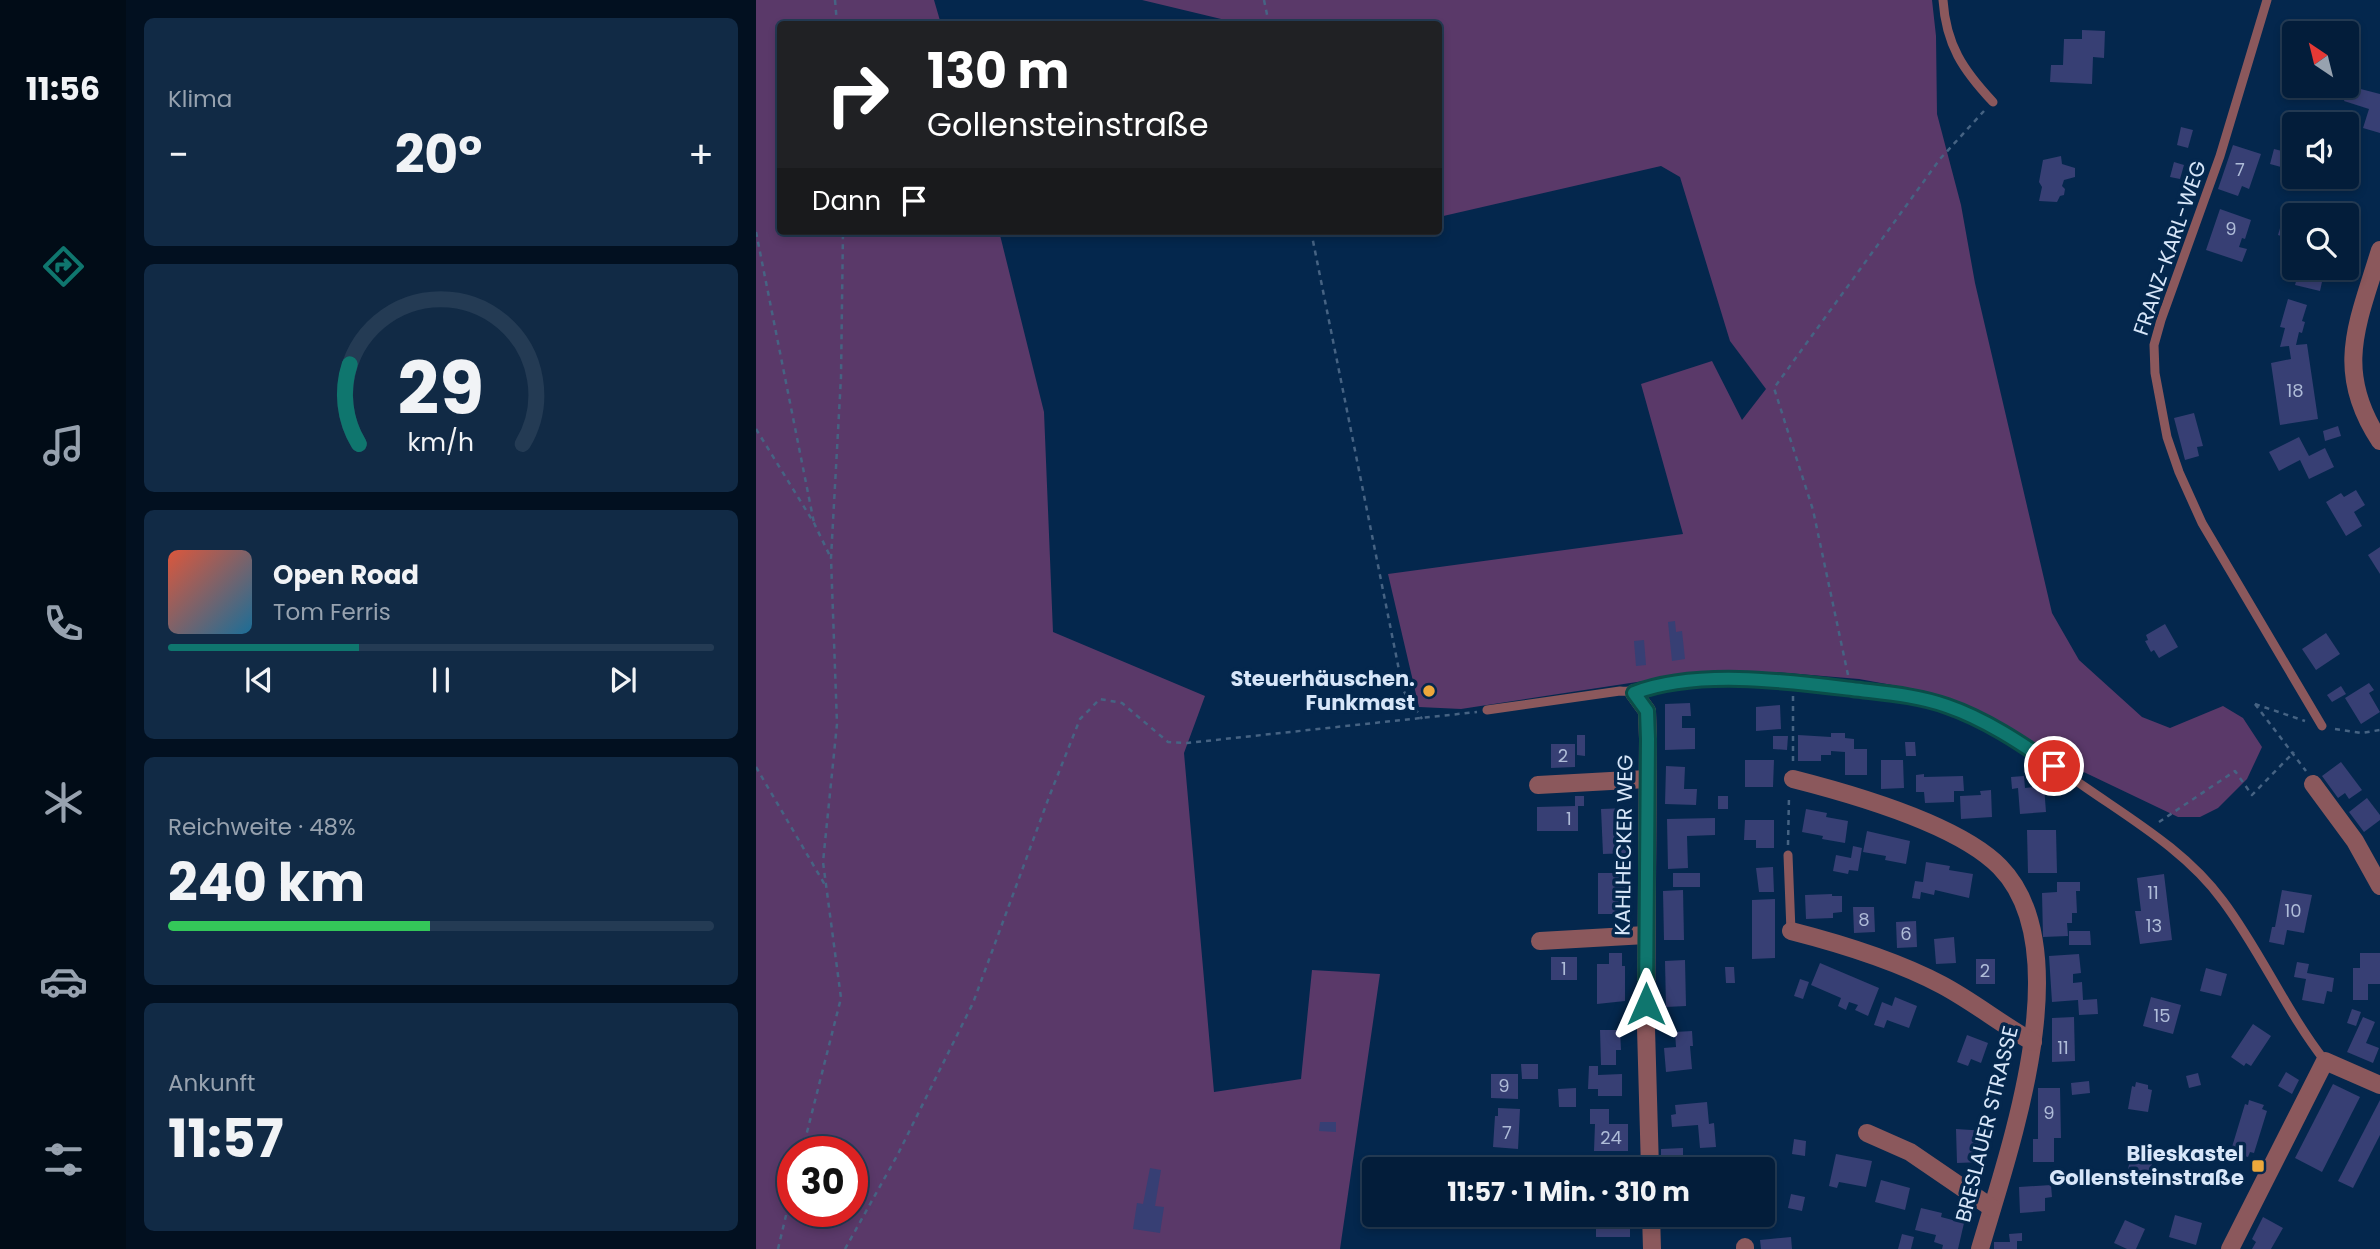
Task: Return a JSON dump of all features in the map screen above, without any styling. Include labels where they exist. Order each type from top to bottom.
[{"type":"street","points":[[2380,250],[2357,326],[2352,353],[2353,377],[2360,401],[2369,424],[2380,441]]},
{"type":"street","name":"KAHLHECKER WEG","points":[[1634,693],[1647,711],[1646,935],[1650,1157]]},
{"type":"street","points":[[1538,785],[1647,779]]},
{"type":"street","name":"BRESLAUER STRASSE","points":[[1793,779],[1878,804],[1972,844],[2002,869],[2026,907],[2037,980],[2034,1042],[1980,1249]]},
{"type":"street","points":[[2313,784],[2355,841],[2380,886]]},
{"type":"street","points":[[1791,931],[1913,971],[1945,987],[2034,1042]]},
{"type":"street","points":[[1539,940],[1646,935]]},
{"type":"street","points":[[2231,1249],[2325,1061],[2380,1085]]},
{"type":"street","points":[[1867,1133],[1910,1152],[1992,1208]]},
{"type":"street","points":[[1651,1227],[1652,1249]]},
{"type":"lane","points":[[1943,0],[1949,39],[1964,69],[1993,102]]},
{"type":"lane","name":"FRANZ-KARL-WEG","points":[[2267,0],[2220,156],[2161,320],[2154,345],[2155,373],[2167,437],[2202,523],[2322,726]]},
{"type":"lane","points":[[1955,75],[1964,69]]},
{"type":"lane","points":[[1487,710],[1620,691],[1634,693],[1663,683],[1716,680],[1793,681],[1911,696],[1973,717],[2033,752],[2148,830],[2207,880],[2253,945],[2302,1032],[2325,1061]]},
{"type":"lane","points":[[1788,855],[1791,931]]},
{"type":"path","points":[[835,0],[837,21]]},
{"type":"path","points":[[1264,0],[1268,21]]},
{"type":"path","points":[[1851,689],[1813,510],[1774,388],[1940,159],[1993,102]]},
{"type":"path","points":[[756,232],[814,523]]},
{"type":"path","points":[[806,1136],[841,998],[823,862],[837,724],[831,558],[841,377],[843,235]]},
{"type":"path","points":[[1312,235],[1403,690],[1422,719]]},
{"type":"path","points":[[756,429],[814,523],[831,558]]},
{"type":"path","points":[[1788,855],[1788,799],[1793,779],[1793,681]]},
{"type":"path","points":[[845,1249],[898,1154],[973,1003],[1080,719],[1100,699],[1122,703],[1168,742],[1188,743],[1487,710]]},
{"type":"path","points":[[2313,784],[2294,752],[2255,704],[2322,726],[2361,733],[2380,730]]},
{"type":"path","points":[[2148,830],[2235,771],[2252,795],[2294,752]]},
{"type":"path","points":[[756,768],[827,888]]},
{"type":"path","points":[[778,1249],[783,1227]]},
{"type":"shaded area","points":[[756,0],[934,0],[940,21],[777,21],[777,235],[1000,235],[1044,412],[1053,632],[1205,696],[1184,753],[1214,1092],[1301,1079],[1312,970],[1380,974],[1340,1249],[756,1249]]},
{"type":"shaded area","points":[[1142,0],[1932,0],[1936,36],[1937,114],[1961,205],[1975,283],[2052,613],[2079,660],[2142,717],[2170,728],[2223,706],[2243,718],[2262,747],[2247,779],[2218,808],[2200,817],[2178,817],[2067,764],[2010,729],[1954,700],[1914,689],[1859,679],[1774,672],[1663,678],[1461,709],[1419,707],[1388,574],[1683,534],[1641,384],[1712,361],[1742,420],[1766,389],[1730,341],[1680,177],[1661,166],[1442,216],[1442,21],[1230,21]]},
{"type":"building","points":[[2082,30],[2105,31],[2104,58],[2093,57],[2092,84],[2050,82],[2051,65],[2063,65],[2064,39],[2082,39]]},
{"type":"building","points":[[2359,89],[2380,94],[2380,133],[2363,128],[2369,109],[2344,101],[2345,98],[2359,98]]},
{"type":"building","points":[[2181,127],[2193,130],[2188,148],[2177,145]]},
{"type":"building","points":[[2233,145],[2261,154],[2249,189],[2242,186],[2238,196],[2218,189]]},
{"type":"building","points":[[2274,149],[2282,151],[2281,167],[2270,164]]},
{"type":"building","points":[[2061,156],[2062,164],[2075,168],[2075,177],[2064,180],[2064,195],[2060,196],[2057,202],[2039,201],[2043,160]]},
{"type":"building","points":[[2174,162],[2184,165],[2180,179],[2170,177]]},
{"type":"building","points":[[2220,209],[2251,220],[2245,239],[2242,238],[2239,247],[2247,249],[2242,262],[2206,250]]},
{"type":"building","points":[[2296,280],[2322,280],[2320,291],[2295,285]]},
{"type":"building","points":[[2288,299],[2307,305],[2302,321],[2305,322],[2302,333],[2299,332],[2296,345],[2307,344],[2318,419],[2280,425],[2271,363],[2291,359],[2289,346],[2280,347],[2285,328],[2280,327]]},
{"type":"building","points":[[2194,413],[2203,446],[2197,447],[2199,456],[2185,460],[2174,418]]},
{"type":"building","points":[[2338,426],[2341,436],[2325,441],[2323,431]]},
{"type":"building","points":[[2299,437],[2309,456],[2325,448],[2334,467],[2309,479],[2300,460],[2279,471],[2269,452]]},
{"type":"building","points":[[2356,490],[2365,505],[2354,512],[2362,526],[2346,536],[2326,502],[2341,493],[2344,497]]},
{"type":"building","points":[[2380,547],[2380,574],[2368,555]]},
{"type":"building","points":[[1675,621],[1676,632],[1682,631],[1685,659],[1672,661],[1668,622]]},
{"type":"building","points":[[2165,624],[2178,647],[2159,658],[2154,650],[2151,652],[2145,641],[2148,640],[2146,635]]},
{"type":"building","points":[[2326,633],[2340,654],[2316,670],[2302,649]]},
{"type":"building","points":[[1644,640],[1646,665],[1636,666],[1634,641]]},
{"type":"building","name":"Steuerhäuschen. Funkmast","points":[[1433,683],[1437,695],[1425,699],[1420,688]]},
{"type":"building","points":[[2369,683],[2374,690],[2369,693],[2380,712],[2361,724],[2345,698]]},
{"type":"building","points":[[2341,686],[2346,694],[2332,702],[2327,695]]},
{"type":"building","points":[[1690,703],[1691,716],[1682,716],[1682,728],[1695,728],[1695,749],[1665,750],[1665,704]]},
{"type":"building","points":[[1780,705],[1781,729],[1756,731],[1756,707]]},
{"type":"building","points":[[1831,733],[1845,733],[1845,738],[1854,739],[1854,749],[1867,749],[1867,775],[1845,775],[1845,752],[1831,751],[1831,755],[1821,755],[1821,761],[1798,761],[1798,735],[1831,737]]},
{"type":"building","points":[[1577,735],[1585,735],[1585,756],[1577,755]]},
{"type":"building","points":[[1773,736],[1788,736],[1787,750],[1773,749]]},
{"type":"building","points":[[1905,742],[1915,742],[1916,756],[1906,756]]},
{"type":"building","points":[[1551,744],[1575,744],[1575,767],[1551,768]]},
{"type":"building","points":[[1745,760],[1774,760],[1773,787],[1745,787]]},
{"type":"building","points":[[1881,760],[1903,760],[1904,788],[1881,789]]},
{"type":"building","points":[[2341,762],[2362,790],[2349,799],[2345,793],[2338,798],[2322,776]]},
{"type":"building","points":[[1666,766],[1685,767],[1684,789],[1697,789],[1696,805],[1665,804]]},
{"type":"building","points":[[1924,774],[1924,777],[1963,776],[1964,791],[1954,791],[1954,802],[1925,803],[1924,792],[1916,792],[1916,775]]},
{"type":"building","points":[[2024,776],[2025,788],[2044,786],[2046,812],[2020,814],[2018,788],[2012,789],[2011,777]]},
{"type":"building","points":[[1991,790],[1992,817],[1961,819],[1960,796],[1981,795],[1980,791]]},
{"type":"building","points":[[1575,796],[1584,796],[1584,806],[1578,806],[1578,831],[1537,831],[1537,807],[1575,806]]},
{"type":"building","points":[[1718,796],[1728,796],[1728,809],[1718,809]]},
{"type":"building","points":[[2367,798],[2380,815],[2380,820],[2364,832],[2349,812]]},
{"type":"building","points":[[1629,808],[1630,853],[1603,854],[1601,809]]},
{"type":"building","points":[[1806,809],[1827,813],[1826,817],[1848,821],[1845,843],[1802,832]]},
{"type":"building","points":[[1715,818],[1715,835],[1687,836],[1688,868],[1668,869],[1667,819]]},
{"type":"building","points":[[1745,820],[1774,820],[1774,848],[1756,848],[1756,840],[1744,840]]},
{"type":"building","points":[[2027,830],[2056,830],[2057,873],[2028,873]]},
{"type":"building","points":[[1867,831],[1910,841],[1906,864],[1885,860],[1886,856],[1863,852]]},
{"type":"building","points":[[1853,846],[1862,848],[1858,871],[1849,870],[1848,874],[1833,871],[1836,855],[1851,858]]},
{"type":"building","points":[[1926,862],[1973,874],[1969,898],[1935,890],[1934,895],[1921,892],[1920,899],[1912,898],[1915,881],[1923,882]]},
{"type":"building","points":[[1773,867],[1774,892],[1759,892],[1756,868]]},
{"type":"building","points":[[1598,873],[1625,873],[1625,914],[1598,914]]},
{"type":"building","points":[[1673,873],[1700,873],[1700,887],[1673,887]]},
{"type":"building","points":[[2164,874],[2172,940],[2140,944],[2135,911],[2141,911],[2137,878]]},
{"type":"building","points":[[2057,882],[2080,882],[2080,891],[2076,891],[2077,913],[2072,913],[2072,923],[2067,923],[2068,936],[2043,937],[2042,893],[2057,892]]},
{"type":"building","points":[[1683,890],[1684,940],[1664,940],[1663,891]]},
{"type":"building","points":[[2282,890],[2312,895],[2304,933],[2287,930],[2284,945],[2269,942],[2272,927],[2275,927]]},
{"type":"building","points":[[1805,895],[1842,896],[1842,912],[1833,913],[1833,918],[1806,919]]},
{"type":"building","points":[[1775,899],[1775,958],[1752,959],[1752,900]]},
{"type":"building","points":[[1853,907],[1874,907],[1875,932],[1854,933]]},
{"type":"building","points":[[1916,921],[1917,947],[1897,948],[1896,922]]},
{"type":"building","points":[[2069,931],[2090,931],[2091,945],[2069,945]]},
{"type":"building","points":[[1954,937],[1956,963],[1936,964],[1934,939]]},
{"type":"building","points":[[1609,953],[1622,953],[1622,966],[1625,966],[1625,1001],[1597,1004],[1597,964],[1609,964]]},
{"type":"building","points":[[2360,953],[2380,953],[2380,984],[2368,984],[2368,1000],[2353,1000],[2353,968],[2360,968]]},
{"type":"building","points":[[2079,954],[2081,973],[2073,974],[2073,983],[2082,982],[2083,1000],[2097,999],[2098,1014],[2079,1015],[2078,1000],[2052,1002],[2049,956]]},
{"type":"building","points":[[1551,957],[1577,957],[1577,980],[1551,980]]},
{"type":"building","points":[[1976,959],[1995,959],[1995,984],[1976,984]]},
{"type":"building","points":[[1685,960],[1686,1006],[1666,1007],[1665,961]]},
{"type":"building","points":[[2297,962],[2309,964],[2307,973],[2334,978],[2332,992],[2327,991],[2324,1004],[2302,1000],[2306,979],[2294,977]]},
{"type":"building","points":[[1820,963],[1879,988],[1868,1016],[1855,1010],[1858,1005],[1849,1002],[1846,1010],[1838,1006],[1841,998],[1811,985]]},
{"type":"building","points":[[1725,967],[1734,967],[1735,983],[1726,983]]},
{"type":"building","points":[[2206,968],[2227,974],[2221,996],[2200,991]]},
{"type":"building","points":[[1800,979],[1809,982],[1803,999],[1794,996]]},
{"type":"building","points":[[1895,997],[1917,1006],[1909,1028],[1887,1020],[1884,1028],[1874,1025],[1882,1002],[1892,1006]]},
{"type":"building","points":[[2151,997],[2181,1005],[2173,1034],[2143,1026]]},
{"type":"building","points":[[2352,1009],[2361,1012],[2356,1026],[2347,1023]]},
{"type":"building","points":[[2074,1017],[2075,1061],[2052,1062],[2052,1018]]},
{"type":"building","points":[[2363,1017],[2375,1022],[2366,1043],[2379,1048],[2373,1063],[2347,1052]]},
{"type":"building","points":[[2253,1024],[2271,1036],[2251,1066],[2246,1063],[2244,1066],[2231,1057]]},
{"type":"building","points":[[1600,1030],[1620,1030],[1621,1050],[1616,1050],[1616,1065],[1601,1065]]},
{"type":"building","points":[[1692,1031],[1692,1069],[1666,1072],[1664,1048],[1676,1047],[1675,1032]]},
{"type":"building","points":[[1967,1035],[1988,1043],[1981,1063],[1971,1059],[1968,1066],[1957,1062]]},
{"type":"building","points":[[1521,1064],[1538,1064],[1538,1079],[1522,1079]]},
{"type":"building","points":[[1589,1066],[1598,1066],[1598,1075],[1622,1074],[1622,1096],[1598,1096],[1598,1089],[1588,1089]]},
{"type":"building","points":[[2286,1072],[2299,1080],[2292,1094],[2278,1086]]},
{"type":"building","points":[[2198,1073],[2201,1085],[2189,1088],[2186,1076]]},
{"type":"building","points":[[1491,1074],[1518,1074],[1518,1099],[1491,1098]]},
{"type":"building","points":[[2089,1081],[2090,1093],[2072,1095],[2071,1083]]},
{"type":"building","points":[[2136,1082],[2148,1085],[2148,1089],[2152,1090],[2148,1112],[2128,1109],[2132,1086],[2135,1087]]},
{"type":"building","points":[[2333,1084],[2360,1097],[2322,1172],[2295,1158]]},
{"type":"building","points":[[1576,1088],[1576,1107],[1559,1107],[1558,1089]]},
{"type":"building","points":[[2038,1088],[2060,1088],[2061,1138],[2054,1138],[2054,1162],[2033,1162],[2033,1139],[2038,1139]]},
{"type":"building","points":[[2249,1100],[2264,1105],[2262,1109],[2267,1111],[2254,1153],[2250,1152],[2248,1157],[2234,1153],[2236,1148],[2232,1147],[2245,1104],[2248,1105]]},
{"type":"building","points":[[2380,1100],[2380,1135],[2353,1188],[2338,1181]]},
{"type":"building","points":[[1707,1102],[1709,1124],[1714,1123],[1716,1147],[1700,1148],[1698,1125],[1672,1127],[1671,1115],[1676,1114],[1675,1105]]},
{"type":"building","points":[[1498,1108],[1520,1109],[1518,1149],[1493,1147]]},
{"type":"building","points":[[1590,1109],[1609,1109],[1609,1124],[1628,1124],[1628,1151],[1594,1151],[1595,1124],[1590,1124]]},
{"type":"building","points":[[1320,1122],[1336,1122],[1336,1132],[1319,1131]]},
{"type":"building","points":[[1956,1129],[1987,1131],[1988,1148],[1981,1148],[1982,1162],[1957,1163]]},
{"type":"building","points":[[1794,1139],[1806,1141],[1805,1156],[1792,1154]]},
{"type":"building","points":[[2134,1143],[2164,1149],[2161,1162],[2153,1160],[2150,1173],[2128,1169]]},
{"type":"building","points":[[1683,1148],[1683,1157],[1661,1157],[1661,1149]]},
{"type":"building","points":[[1836,1154],[1872,1161],[1866,1187],[1839,1182],[1837,1188],[1829,1186]]},
{"type":"building","points":[[1150,1168],[1161,1170],[1155,1206],[1164,1207],[1160,1233],[1133,1229],[1137,1203],[1143,1204]]},
{"type":"building","points":[[1881,1180],[1910,1188],[1905,1210],[1875,1202]]},
{"type":"building","points":[[2051,1185],[2052,1197],[2045,1198],[2045,1211],[2020,1213],[2019,1187]]},
{"type":"building","points":[[1791,1194],[1805,1197],[1802,1211],[1788,1208]]},
{"type":"building","points":[[1921,1208],[1942,1213],[1941,1217],[1964,1223],[1958,1249],[1942,1249],[1943,1245],[1934,1242],[1936,1235],[1915,1230]]},
{"type":"building","points":[[2175,1215],[2202,1223],[2196,1245],[2169,1237]]},
{"type":"building","points":[[2263,1217],[2283,1228],[2271,1249],[2252,1249],[2256,1242],[2252,1239]]},
{"type":"building","points":[[2125,1220],[2145,1229],[2136,1249],[2127,1249],[2114,1243]]},
{"type":"building","points":[[1596,1227],[1630,1227],[1630,1237],[1596,1237]]},
{"type":"building","points":[[1670,1227],[1698,1227],[1698,1228]]},
{"type":"building","points":[[2022,1233],[2022,1241],[2017,1241],[2017,1249],[1994,1249],[1994,1242],[2010,1242],[2009,1234]]},
{"type":"building","points":[[1902,1234],[1914,1237],[1911,1249],[1898,1249]]},
{"type":"building","points":[[1791,1237],[1792,1249],[1761,1249],[1760,1240]]},
{"type":"place","name":"Steuerhäuschen. Funkmast","points":[[1429,691]]},
{"type":"place","name":"Blieskastel Gollensteinstraße","points":[[2258,1166]]},
{"type":"route","points":[[1646,1004],[1647,711],[1634,693],[1663,683],[1716,680],[1793,681],[1911,696],[1973,717],[2054,766]]}]
